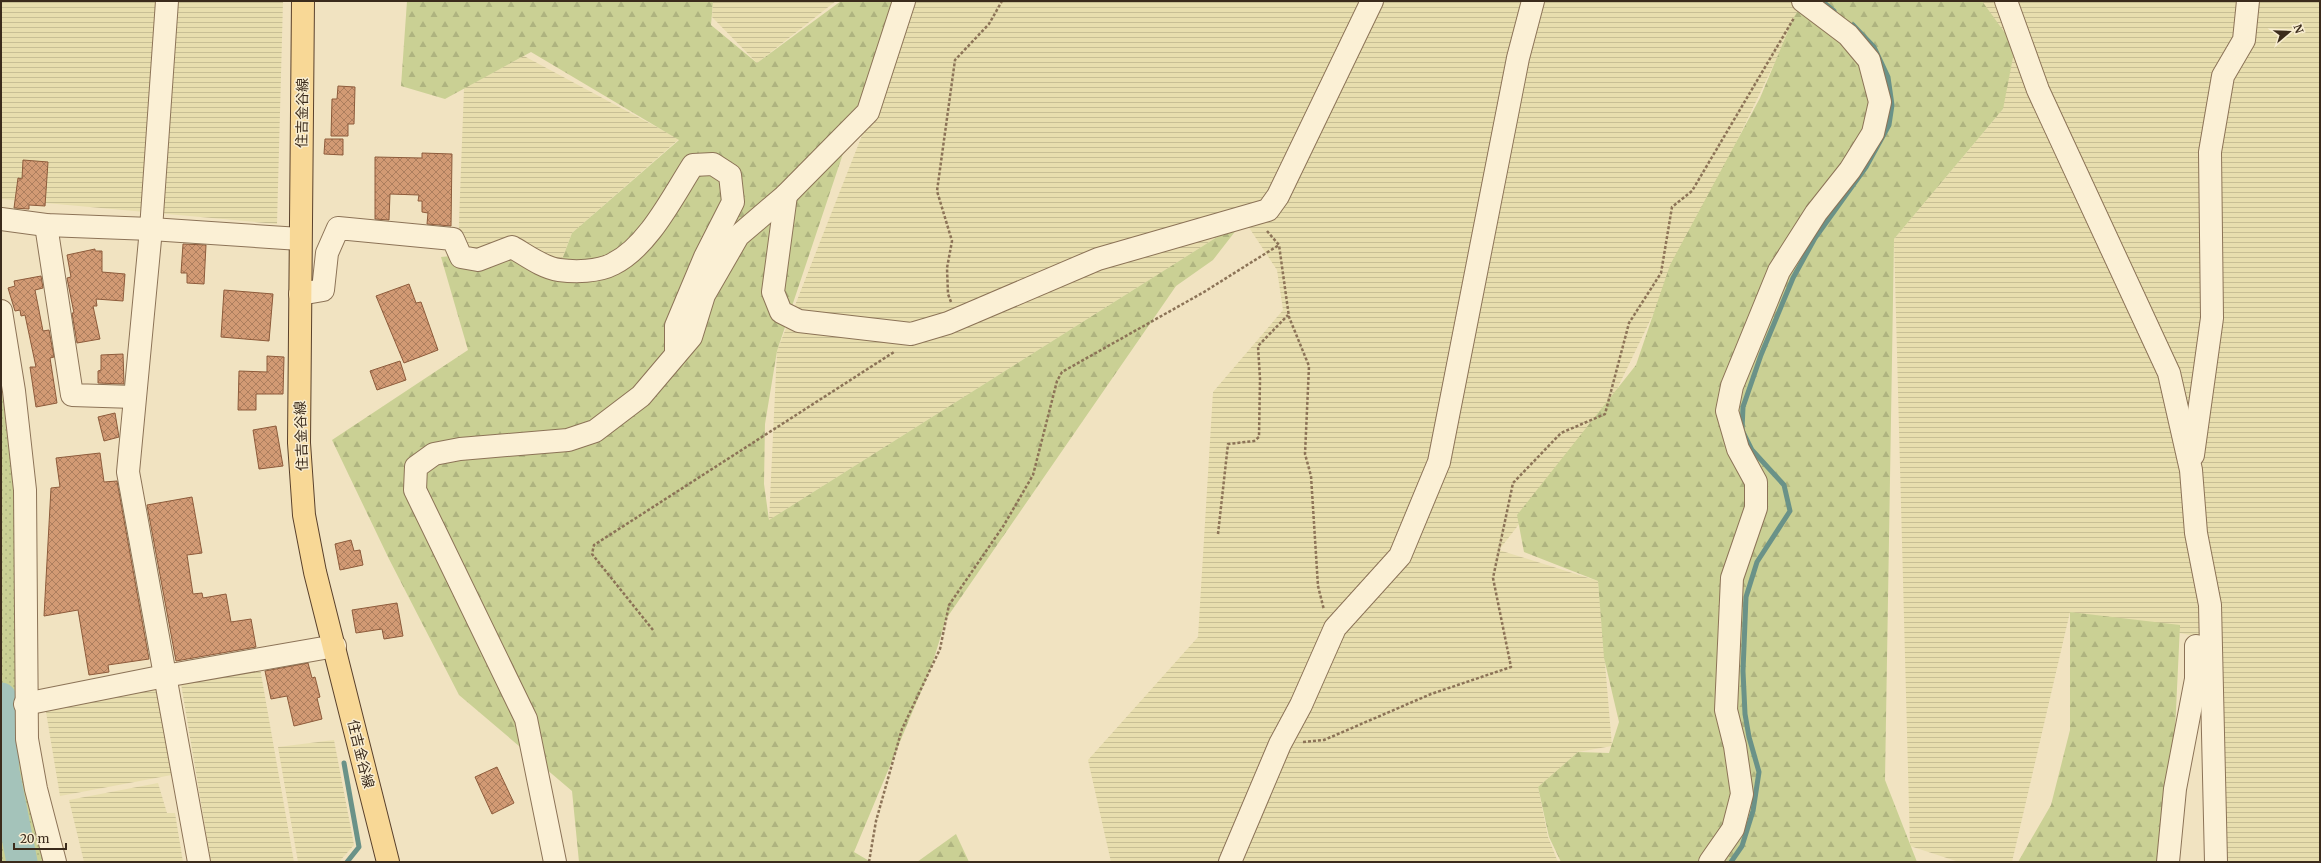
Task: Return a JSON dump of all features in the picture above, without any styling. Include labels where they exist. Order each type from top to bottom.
[{"type":"main road","name":"住吉金谷線","points":[[303,1],[299,443],[304,515],[315,572],[335,646],[388,862]]},
{"type":"street","points":[[167,1],[151,229],[128,472],[199,862]]},
{"type":"street","points":[[555,862],[526,719],[415,490],[416,467],[434,454],[460,449],[568,440],[595,431],[641,396],[691,337],[704,294],[738,236],[786,195],[868,112],[904,1]]},
{"type":"street","points":[[786,195],[774,292],[781,312],[799,321],[911,334],[957,319],[1098,259],[1268,210],[1278,196],[1372,1]]},
{"type":"street","points":[[1230,862],[1280,744],[1335,628],[1400,556],[1439,462],[1518,58],[1533,1]]},
{"type":"street","points":[[1710,862],[1733,829],[1742,794],[1735,746],[1726,710],[1732,585],[1743,540],[1756,508],[1756,482],[1738,449],[1727,411],[1732,386],[1779,270],[1816,213],[1850,170],[1873,133],[1880,102],[1869,60],[1848,35],[1804,1]]},
{"type":"street","points":[[2006,1],[2038,90],[2169,373],[2191,470],[2196,533],[2210,604],[2216,862]]},
{"type":"street","points":[[2191,470],[2212,318],[2210,152],[2223,76],[2244,40],[2248,1]]},
{"type":"street","points":[[300,294],[323,290],[327,253],[338,228],[453,239],[461,257],[478,260],[512,247],[558,270],[591,270],[613,264],[633,249],[657,221],[693,165],[713,164],[730,175],[734,202],[705,257],[676,326],[676,354]]},
{"type":"street","points":[[1,219],[46,225],[151,229],[300,239]]},
{"type":"street","points":[[46,225],[72,395],[134,397]]},
{"type":"street","points":[[1,311],[14,391],[25,490],[25,704],[27,739],[36,790],[55,862]]},
{"type":"street","points":[[2168,862],[2175,789],[2196,679],[2196,639],[2210,604]]},
{"type":"street","points":[[25,704],[165,676],[335,646]]},
{"type":"path","points":[[957,319],[948,294],[947,268],[952,241],[938,191],[955,60],[989,24],[1002,1]]},
{"type":"path","points":[[1280,744],[1324,740],[1431,694],[1511,667],[1493,578],[1513,483],[1561,433],[1606,414],[1629,323],[1661,273],[1672,207],[1692,191],[1804,1]]},
{"type":"path","points":[[1258,212],[1264,227],[1279,245],[1289,314],[1309,366],[1305,454],[1311,476],[1318,586],[1331,636]]},
{"type":"path","points":[[869,862],[876,821],[902,729],[940,649],[949,605],[1004,526],[1033,475],[1057,381],[1062,372],[1204,292],[1279,245]]},
{"type":"path","points":[[1218,534],[1228,444],[1254,441],[1259,437],[1260,379],[1258,346],[1289,314]]},
{"type":"path","points":[[653,630],[592,554],[594,545],[909,343],[911,334]]},
{"type":"shaded area","points":[[1,1],[283,1],[277,224],[1,199]]},
{"type":"shaded area","points":[[713,1],[836,1],[757,63],[712,17]]},
{"type":"shaded area","points":[[915,1],[1806,1],[1804,2],[1605,414],[1499,550],[1598,581],[1612,746],[1578,752],[1538,787],[1548,837],[1558,862],[1111,862],[1088,760],[1198,637],[1213,392],[1283,310],[1277,270],[1244,220],[769,520],[777,351]]},
{"type":"shaded area","points":[[1956,1],[2320,1],[2320,862],[2224,862],[2211,639],[2070,612],[2012,862],[1959,862],[1910,846],[1894,239],[2003,109]]},
{"type":"shaded area","points":[[524,56],[679,139],[572,233],[558,270],[458,249],[464,88]]},
{"type":"shaded area","points":[[260,668],[294,862],[211,862],[181,684]]},
{"type":"shaded area","points":[[160,685],[177,774],[60,796],[45,706]]},
{"type":"shaded area","points":[[334,740],[354,845],[339,862],[298,862],[278,747]]},
{"type":"shaded area","points":[[158,783],[167,813],[175,813],[183,862],[84,862],[69,800]]},
{"type":"green space","points":[[407,1],[713,1],[711,25],[757,63],[841,1],[894,1],[777,351],[765,424],[764,484],[769,520],[1244,220],[1213,260],[1176,286],[946,619],[932,665],[854,852],[871,862],[579,862],[572,791],[459,695],[389,559],[332,440],[468,350],[441,257],[502,251],[558,270],[572,233],[679,140],[531,52],[445,99],[401,86]]},
{"type":"green space","points":[[1804,1],[1982,1],[2015,47],[2003,109],[1894,239],[1885,780],[1917,862],[1561,862],[1549,837],[1538,787],[1578,752],[1609,753],[1619,722],[1604,658],[1598,581],[1524,552],[1517,515],[1636,365],[1670,265],[1760,98],[1794,17]]},
{"type":"green space","points":[[1,384],[18,518],[46,862],[1,862]]},
{"type":"green space","points":[[2070,612],[2180,625],[2170,838],[2177,862],[2018,862],[2051,805],[2070,730]]},
{"type":"green space","points":[[956,834],[969,862],[917,862]]},
{"type":"building","points":[[338,86],[355,87],[354,124],[348,124],[348,136],[331,136],[332,99],[337,99]]},
{"type":"building","points":[[325,139],[343,139],[343,155],[324,154]]},
{"type":"building","points":[[422,153],[452,154],[451,226],[427,224],[428,213],[422,212],[422,201],[418,201],[419,195],[390,194],[389,220],[375,219],[375,157],[422,158]]},
{"type":"building","points":[[23,160],[48,162],[45,206],[29,205],[29,209],[14,208],[18,178],[22,179]]},
{"type":"building","points":[[183,244],[206,245],[204,284],[187,283],[187,273],[181,273]]},
{"type":"building","points":[[95,249],[95,251],[102,251],[102,272],[125,274],[123,301],[96,299],[97,306],[93,306],[100,339],[77,343],[72,313],[74,313],[67,278],[71,277],[67,255]]},
{"type":"building","points":[[41,276],[43,288],[35,290],[43,331],[49,330],[54,357],[50,358],[57,403],[36,407],[30,367],[36,367],[25,315],[21,316],[20,310],[15,311],[8,288],[15,286],[14,281]]},
{"type":"building","points":[[409,284],[416,303],[421,302],[438,350],[404,363],[376,296]]},
{"type":"building","points":[[224,290],[273,294],[269,341],[221,337]]},
{"type":"building","points":[[123,354],[124,384],[98,383],[98,371],[101,370],[101,355]]},
{"type":"building","points":[[267,356],[284,357],[283,394],[256,394],[256,410],[238,410],[239,371],[267,372]]},
{"type":"building","points":[[400,361],[406,380],[377,390],[370,371]]},
{"type":"building","points":[[115,413],[119,437],[104,441],[98,417]]},
{"type":"building","points":[[276,426],[283,466],[259,469],[253,430]]},
{"type":"building","points":[[100,453],[104,482],[117,481],[149,659],[108,665],[109,672],[89,675],[78,610],[44,616],[51,488],[60,487],[56,458]]},
{"type":"building","points":[[192,497],[202,553],[187,555],[193,594],[202,593],[203,598],[226,594],[231,622],[251,619],[256,647],[176,661],[147,505]]},
{"type":"building","points":[[351,540],[354,551],[360,550],[363,565],[340,570],[335,544]]},
{"type":"building","points":[[397,603],[403,636],[384,639],[382,629],[356,633],[352,610]]},
{"type":"building","points":[[308,663],[312,678],[315,677],[320,697],[317,698],[322,719],[294,726],[287,696],[271,699],[265,671]]},
{"type":"building","points":[[497,767],[514,803],[492,814],[475,777]]},
{"type":"waterway","points":[[1822,1],[1834,11]]},
{"type":"waterway","points":[[1731,862],[1742,846],[1753,811],[1759,772],[1749,737],[1745,714],[1743,671],[1746,597],[1757,562],[1790,511],[1784,485],[1752,450],[1742,430],[1743,407],[1761,355],[1793,278],[1815,238],[1866,167],[1889,125],[1892,105],[1888,77],[1874,47],[1853,25]]},
{"type":"waterway","points":[[1,698],[4,771],[22,862]]},
{"type":"waterway","points":[[344,763],[359,847],[347,862]]}]
